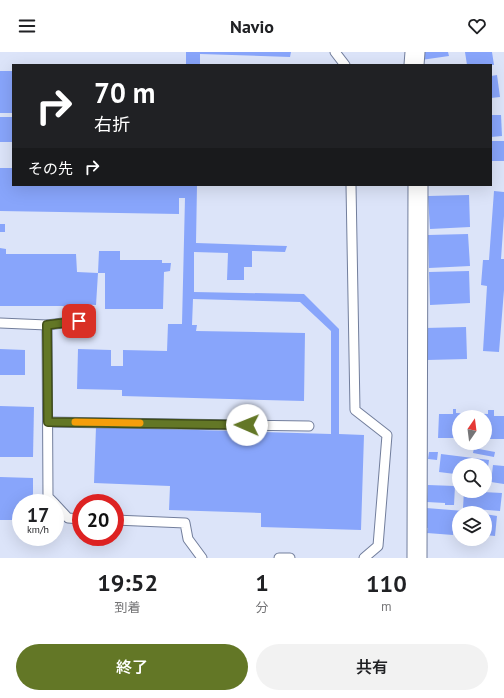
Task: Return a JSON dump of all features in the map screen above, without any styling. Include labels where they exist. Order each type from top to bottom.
[{"type":"street","points":[[414,64],[415,52]]},
{"type":"street","points":[[418,186],[418,558]]},
{"type":"lane","points":[[335,52],[344,64]]},
{"type":"lane","points":[[351,186],[355,410],[387,435],[378,546],[364,558]]},
{"type":"lane","points":[[0,323],[47,325],[79,321],[86,313]]},
{"type":"lane","points":[[47,325],[48,494]]},
{"type":"lane","points":[[48,422],[309,426]]},
{"type":"lane","points":[[124,521],[185,524],[188,539],[202,558]]},
{"type":"lane","points":[[279,558],[290,558]]},
{"type":"building","points":[[186,52],[291,52],[290,57],[200,54],[200,64],[186,64]]},
{"type":"building","points":[[420,52],[448,52],[449,56],[421,60]]},
{"type":"building","points":[[465,52],[492,52],[494,65],[467,64]]},
{"type":"building","points":[[0,71],[12,71],[12,113],[0,113]]},
{"type":"building","points":[[497,75],[500,97],[492,98],[492,76]]},
{"type":"building","points":[[492,115],[501,115],[502,136],[492,137]]},
{"type":"building","points":[[0,117],[12,117],[12,142],[0,142]]},
{"type":"building","points":[[492,141],[504,141],[504,161],[492,161]]},
{"type":"building","points":[[0,168],[12,168],[12,186],[197,186],[196,243],[287,246],[285,252],[252,251],[252,267],[244,267],[244,280],[227,280],[228,253],[194,252],[194,292],[304,294],[339,329],[339,434],[364,435],[361,530],[261,527],[261,513],[169,510],[170,486],[94,483],[96,427],[331,434],[331,331],[300,302],[193,299],[192,325],[197,325],[196,331],[305,333],[304,401],[122,396],[122,390],[77,389],[78,349],[111,350],[111,366],[123,366],[123,350],[167,351],[168,324],[182,324],[185,198],[179,198],[179,214],[0,211]]},
{"type":"building","points":[[494,191],[504,192],[501,259],[504,259],[504,290],[499,352],[483,351],[487,286],[481,285],[483,260],[489,260]]},
{"type":"building","points":[[469,195],[470,227],[430,229],[428,196]]},
{"type":"building","points":[[0,224],[5,224],[5,232],[0,232]]},
{"type":"building","points":[[468,234],[470,266],[429,268],[428,235]]},
{"type":"building","points":[[0,248],[6,249],[6,254],[76,254],[77,272],[98,273],[96,305],[75,304],[76,306],[0,306]]},
{"type":"building","points":[[99,251],[120,251],[120,260],[162,260],[162,263],[171,263],[170,271],[164,272],[163,309],[105,309],[105,273],[98,273]]},
{"type":"building","points":[[469,271],[470,303],[430,305],[429,272]]},
{"type":"building","points":[[466,327],[467,359],[427,360],[425,328]]},
{"type":"building","points":[[0,349],[25,350],[25,375],[0,375]]},
{"type":"building","points":[[0,406],[34,407],[33,457],[0,457]]},
{"type":"building","points":[[492,410],[494,410],[494,416],[504,416],[504,439],[492,439]]},
{"type":"building","points":[[439,414],[452,414],[452,438],[438,438]]},
{"type":"building","points":[[474,450],[495,452],[494,457],[473,453]]},
{"type":"building","points":[[429,452],[438,452],[437,460],[428,459]]},
{"type":"building","points":[[441,454],[473,458],[452,458],[452,474],[439,472]]},
{"type":"building","points":[[493,465],[504,466],[504,484],[492,482]]},
{"type":"building","points":[[0,477],[33,478],[33,494],[12,494],[12,520],[0,520]]},
{"type":"building","points":[[428,485],[452,486],[452,498],[454,498],[454,505],[427,502]]},
{"type":"building","points":[[492,492],[502,493],[500,511],[492,510],[492,506],[463,506],[464,498],[492,498]]},
{"type":"building","points":[[426,508],[452,510],[452,535],[427,533],[428,528],[425,528]]},
{"type":"building","points":[[492,515],[497,516],[495,536],[492,536]]},
{"type":"slow traffic","points":[[75,422],[140,423]]},
{"type":"route","points":[[79,321],[47,325],[48,422],[247,425]]}]
